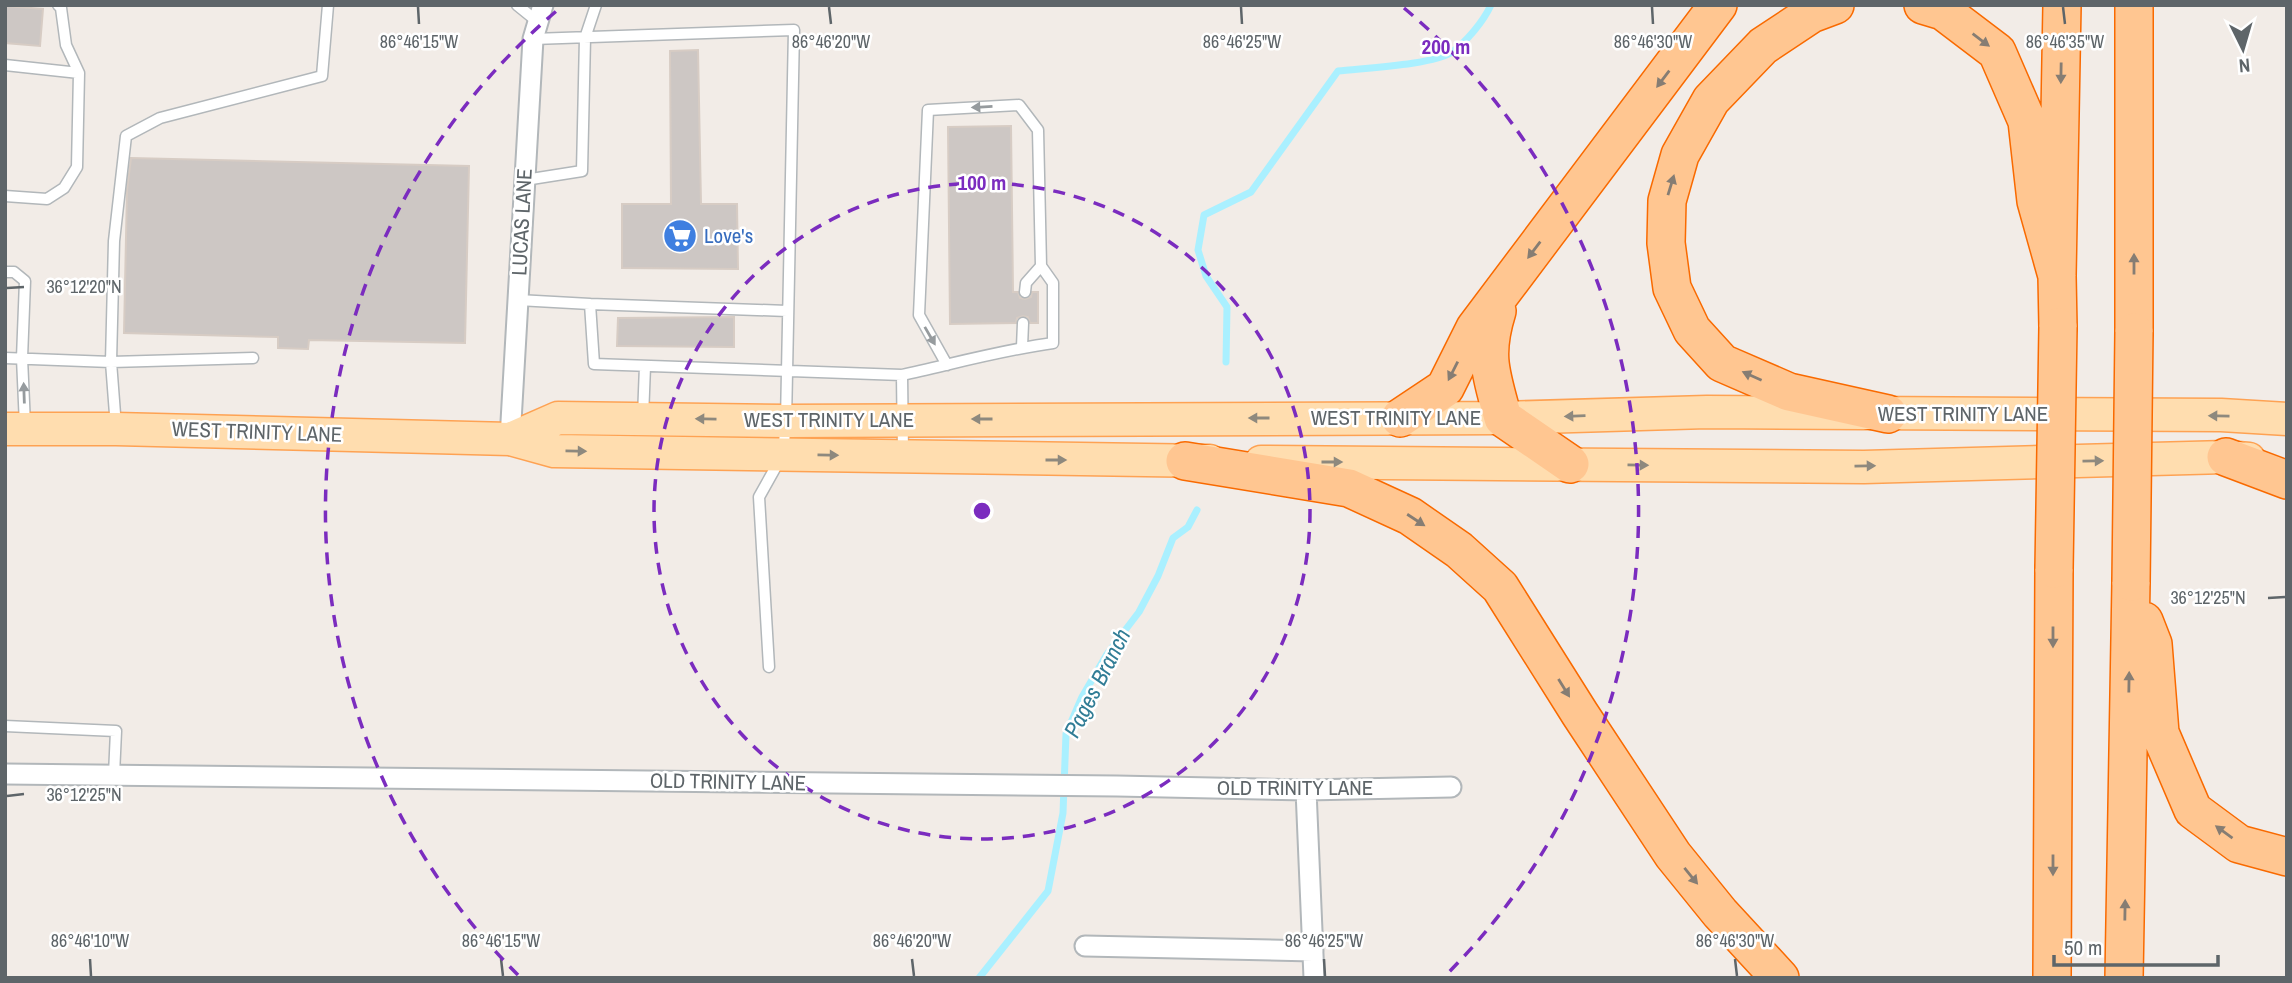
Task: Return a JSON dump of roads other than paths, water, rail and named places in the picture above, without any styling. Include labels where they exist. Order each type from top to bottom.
[{"type":"highway","points":[[1400,418],[1445,388],[1475,328],[1718,5]]},
{"type":"highway","points":[[1835,5],[1811,14],[1763,46],[1711,100],[1680,155],[1667,201],[1666,243],[1672,288],[1692,330],[1722,363],[1789,392],[1888,414]]},
{"type":"highway","points":[[1923,5],[1943,11],[1997,52],[2027,121],[2036,201],[2057,276]]},
{"type":"highway","points":[[2052,978],[2057,276],[2062,5]]},
{"type":"highway","points":[[2124,978],[2134,332],[2134,5]]},
{"type":"highway","points":[[1502,293],[1490,332],[1488,362],[1503,418],[1570,464]]},
{"type":"highway","points":[[2226,457],[2287,480]]},
{"type":"highway","points":[[1185,461],[1349,488],[1410,516],[1459,550],[1500,587],[1673,855],[1720,913],[1780,978]]},
{"type":"highway","points":[[2131,582],[2153,644],[2160,733],[2193,810],[2239,844],[2287,857]]},
{"type":"main road","name":"WEST TRINITY LANE","points":[[15,429],[510,439],[554,451],[643,435],[786,421],[1503,418],[1707,412],[2221,415],[2287,419]]},
{"type":"main road","name":"WEST TRINITY LANE","points":[[643,435],[783,454],[903,457],[1864,467],[2226,457],[2287,461]]},
{"type":"street","name":"LUCAS LANE","points":[[510,439],[525,180],[538,22]]},
{"type":"street","name":"OLD TRINITY LANE","points":[[5,774],[1306,790],[1451,787]]},
{"type":"street","points":[[1306,790],[1314,978]]},
{"type":"street","points":[[1085,946],[1313,951]]},
{"type":"lane","points":[[5,197],[47,199],[64,188],[77,167],[79,73],[66,45],[61,8],[58,5]]},
{"type":"lane","points":[[116,429],[111,362],[114,241],[126,136],[160,118],[321,76],[328,5]]},
{"type":"lane","points":[[517,5],[538,22],[585,38],[794,30],[786,421],[783,454],[760,498],[769,667]]},
{"type":"lane","points":[[525,180],[582,171],[585,38],[596,5]]},
{"type":"lane","points":[[5,65],[79,73]]},
{"type":"lane","points":[[590,304],[594,364],[902,375],[947,365],[1022,347],[1053,343],[1054,283],[1041,266],[1038,130],[1019,105],[928,110],[919,315],[947,365]]},
{"type":"lane","points":[[1025,292],[1026,283],[1041,266]]},
{"type":"lane","points":[[5,272],[14,272],[25,281],[22,358],[15,429]]},
{"type":"lane","points":[[518,300],[787,311]]},
{"type":"lane","points":[[1022,347],[1023,323]]},
{"type":"lane","points":[[5,358],[111,362],[253,358]]},
{"type":"lane","points":[[643,435],[645,366]]},
{"type":"lane","points":[[902,375],[903,457]]},
{"type":"lane","points":[[5,726],[116,731],[114,775]]},
{"type":"waterway","name":"Pages Branch","points":[[1226,362],[1227,307],[1206,276],[1198,250],[1204,215],[1251,192],[1338,71],[1414,63],[1443,56],[1469,37],[1491,5]]},
{"type":"waterway","name":"Pages Branch","points":[[979,978],[1048,891],[1063,813],[1066,734],[1082,697],[1107,654],[1139,612],[1158,576],[1173,538],[1188,527],[1197,510]]},
{"type":"place","name":"Love's","points":[[680,236]]}]
